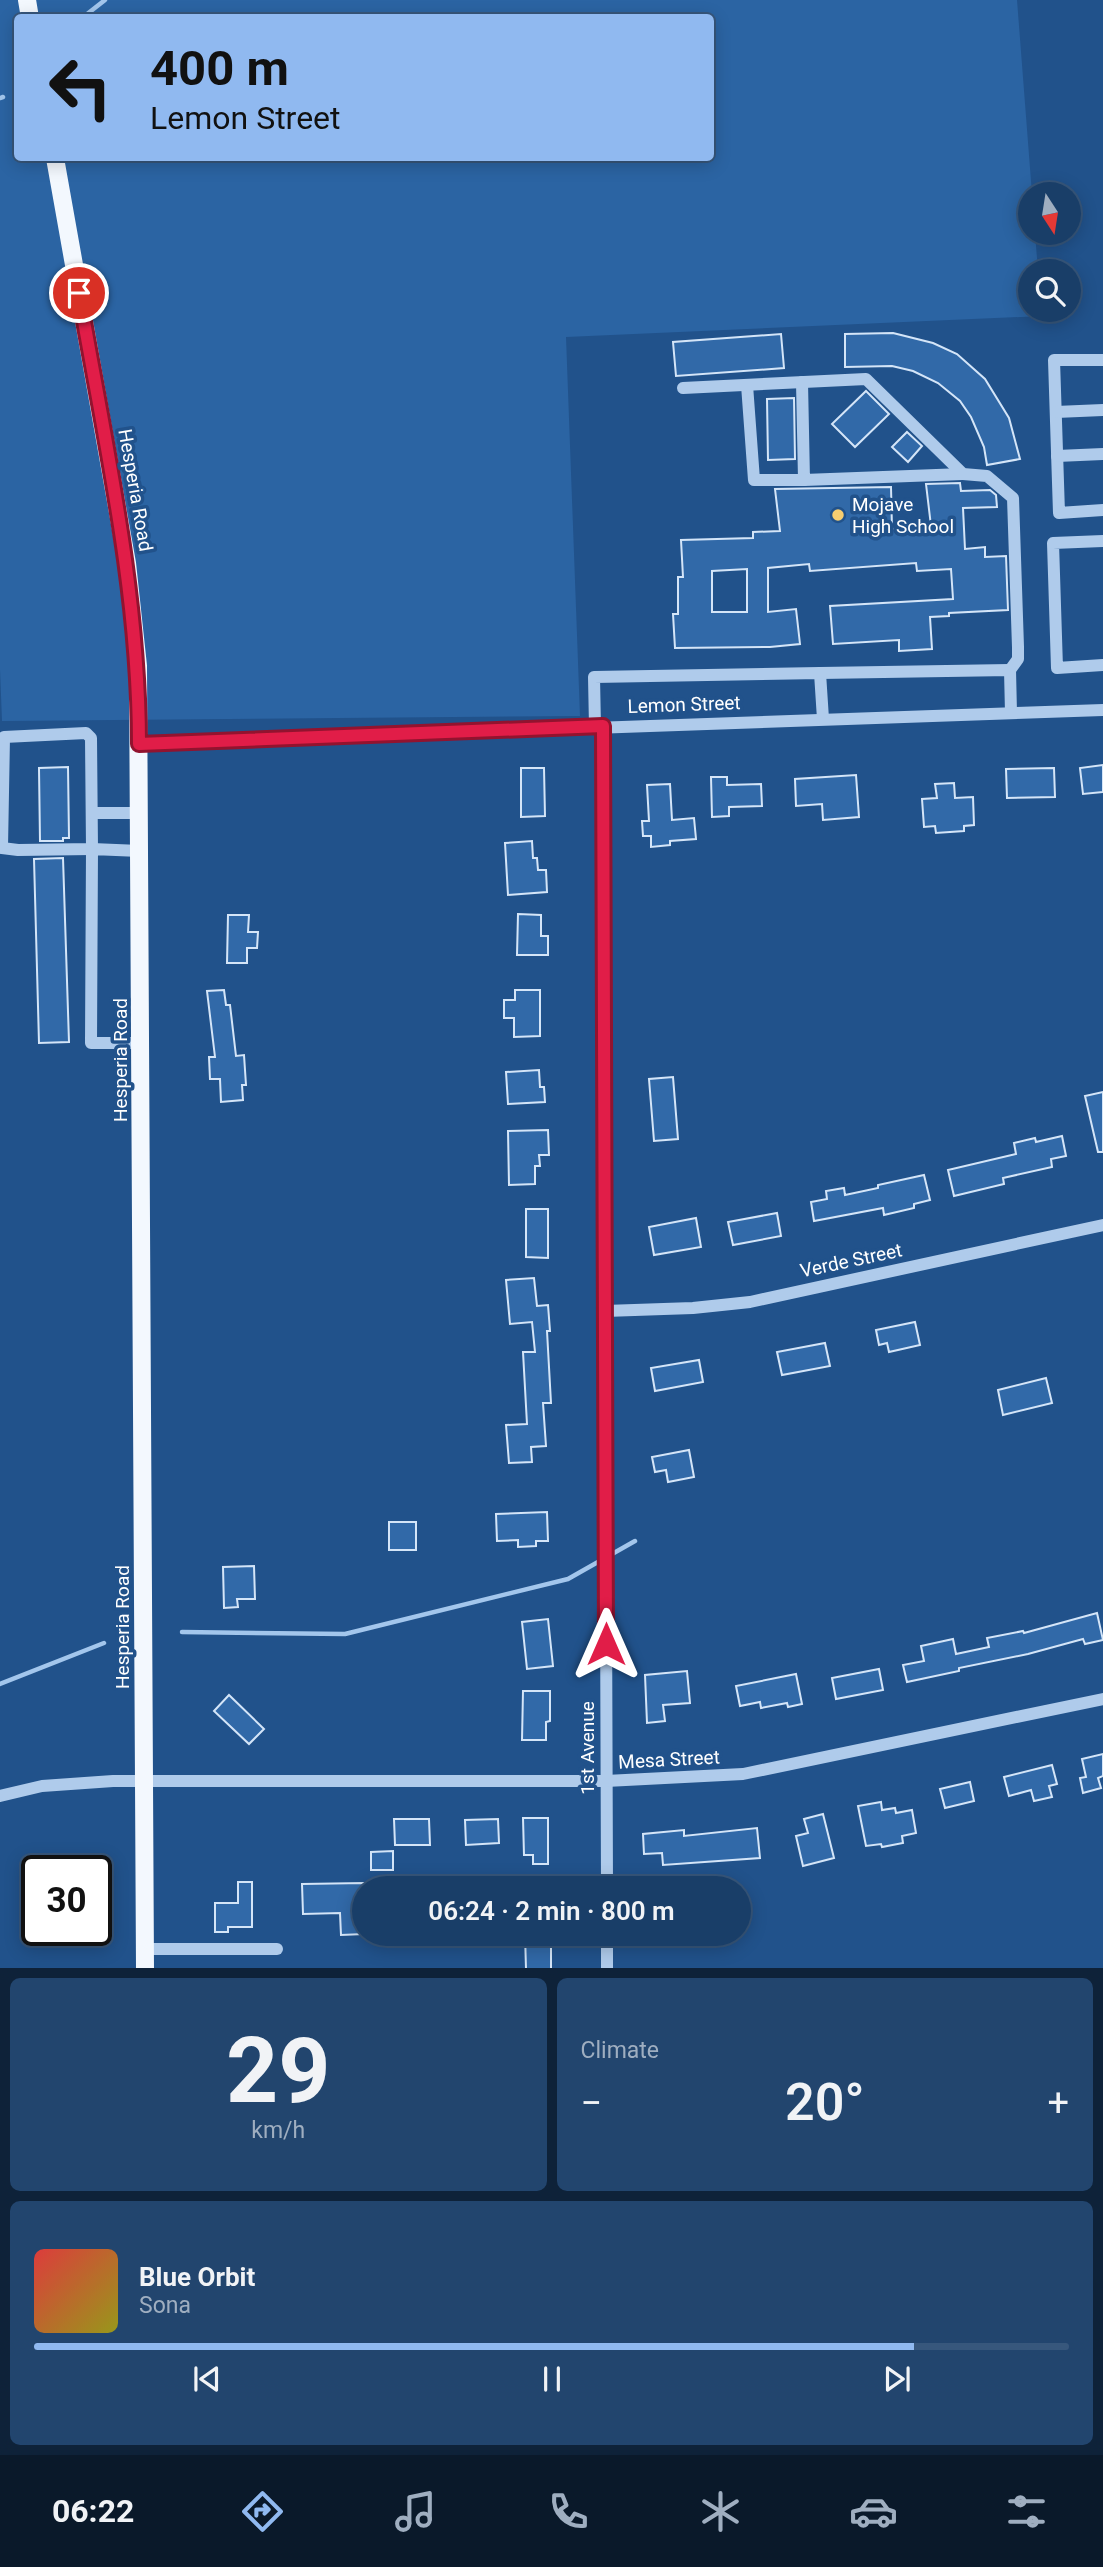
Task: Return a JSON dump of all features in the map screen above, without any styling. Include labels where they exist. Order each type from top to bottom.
[{"type":"main road","name":"Hesperia Road","points":[[56,161],[127,563],[137,655],[145,1968]]},
{"type":"street","points":[[1103,360],[1054,360],[1059,513],[1103,510]]},
{"type":"street","points":[[683,388],[866,379],[963,474]]},
{"type":"street","points":[[802,382],[804,480]]},
{"type":"street","points":[[747,385],[754,480],[963,474],[987,477],[1013,498],[1018,659],[1010,670],[1011,713]]},
{"type":"street","points":[[1055,412],[1103,410]]},
{"type":"street","points":[[1057,456],[1103,454]]},
{"type":"street","points":[[1103,541],[1053,543],[1057,668],[1103,665]]},
{"type":"street","points":[[822,719],[820,673],[1010,670]]},
{"type":"street","name":"1st Avenue","points":[[607,1876],[599,726],[594,677],[820,673]]},
{"type":"street","name":"Lemon Street","points":[[139,744],[1103,710]]},
{"type":"street","points":[[140,851],[92,849],[18,850],[2,848],[4,737],[86,733],[90,738],[92,813],[92,849],[90,1043],[141,1043]]},
{"type":"street","points":[[92,813],[140,813]]},
{"type":"street","name":"Verde Street","points":[[605,1311],[750,1303],[1103,1225]]},
{"type":"street","name":"Mesa Street","points":[[0,1796],[63,1784],[144,1781],[606,1781],[687,1778],[774,1769],[1103,1699]]},
{"type":"street","points":[[607,1946],[607,1968]]},
{"type":"street","points":[[145,1949],[277,1950]]},
{"type":"shaded area","points":[[0,0],[1017,0],[1031,182],[1018,182],[1018,245],[1036,245],[1037,259],[1018,259],[1018,317],[566,337],[580,716],[2,721]]},
{"type":"building","points":[[893,333],[933,343],[957,354],[985,379],[1009,418],[1020,459],[987,465],[984,447],[971,417],[960,401],[938,383],[913,371],[892,366],[845,367],[845,334]]},
{"type":"building","points":[[781,334],[784,368],[676,376],[673,342]]},
{"type":"building","points":[[866,391],[889,414],[855,447],[832,424]]},
{"type":"building","points":[[794,398],[795,459],[768,460],[767,399]]},
{"type":"building","points":[[907,432],[922,446],[908,462],[892,447]]},
{"type":"building","points":[[960,483],[961,491],[990,490],[996,495],[997,507],[963,508],[965,549],[985,547],[985,557],[1006,556],[1008,610],[949,613],[949,616],[930,617],[932,649],[899,651],[899,640],[833,644],[830,606],[953,599],[951,569],[917,571],[916,563],[810,571],[809,564],[768,568],[768,612],[796,609],[800,644],[675,648],[673,614],[678,614],[678,577],[683,577],[681,540],[753,538],[753,532],[780,531],[775,489],[891,487],[892,529],[931,526],[926,484]],"holes":[[[747,569],[747,612],[712,612],[712,571]]]},
{"type":"building","points":[[1103,765],[1103,792],[1083,794],[1080,768]]},
{"type":"building","points":[[68,767],[69,838],[63,838],[63,841],[40,841],[39,768]]},
{"type":"building","points":[[521,768],[544,768],[545,816],[521,817]]},
{"type":"building","points":[[1054,768],[1055,797],[1007,798],[1006,769]]},
{"type":"building","points":[[856,775],[859,817],[823,820],[822,804],[796,806],[795,779]]},
{"type":"building","points":[[711,777],[727,777],[727,785],[761,784],[762,806],[729,807],[729,816],[712,817]]},
{"type":"building","points":[[954,783],[955,798],[973,797],[974,825],[964,826],[964,831],[936,833],[935,826],[924,827],[922,799],[937,798],[935,784]]},
{"type":"building","points":[[670,784],[672,820],[694,818],[696,839],[670,841],[670,845],[651,847],[651,836],[643,836],[642,821],[649,821],[647,785]]},
{"type":"building","points":[[532,841],[533,858],[537,858],[538,870],[546,870],[547,892],[508,895],[505,843]]},
{"type":"building","points":[[63,858],[69,1042],[39,1043],[34,859]]},
{"type":"building","points":[[518,914],[541,915],[541,936],[548,936],[548,955],[517,955]]},
{"type":"building","points":[[228,915],[249,915],[248,932],[258,932],[257,948],[247,948],[247,963],[227,963]]},
{"type":"building","points":[[224,990],[226,1005],[230,1005],[236,1056],[244,1055],[246,1085],[242,1085],[243,1100],[221,1102],[220,1079],[210,1079],[209,1057],[215,1057],[207,991]]},
{"type":"building","points":[[515,990],[540,990],[540,1036],[514,1037],[514,1018],[504,1018],[504,1000],[515,1000]]},
{"type":"building","points":[[539,1070],[540,1087],[544,1087],[545,1102],[508,1104],[506,1072]]},
{"type":"building","points":[[673,1077],[678,1139],[654,1141],[649,1079]]},
{"type":"building","points":[[1103,1092],[1103,1152],[1098,1152],[1085,1096]]},
{"type":"building","points":[[548,1130],[549,1155],[539,1155],[540,1166],[535,1166],[535,1184],[509,1185],[508,1131]]},
{"type":"building","points":[[1062,1136],[1066,1156],[1051,1159],[1052,1167],[1003,1178],[1004,1184],[954,1196],[948,1170],[1016,1154],[1014,1143],[1035,1138],[1036,1142]]},
{"type":"building","points":[[924,1175],[930,1200],[914,1204],[914,1208],[884,1215],[883,1208],[814,1221],[811,1202],[827,1199],[826,1191],[844,1188],[845,1195]]},
{"type":"building","points":[[526,1209],[548,1209],[548,1258],[526,1257]]},
{"type":"building","points":[[777,1213],[781,1236],[733,1245],[728,1222]]},
{"type":"building","points":[[696,1218],[701,1247],[654,1255],[649,1227]]},
{"type":"building","points":[[534,1278],[537,1306],[548,1305],[550,1331],[547,1331],[551,1403],[543,1403],[546,1446],[531,1447],[532,1462],[509,1463],[506,1425],[527,1424],[523,1352],[535,1352],[532,1322],[510,1324],[506,1280]]},
{"type":"building","points":[[915,1322],[920,1345],[889,1352],[887,1343],[879,1345],[876,1330]]},
{"type":"building","points":[[825,1343],[830,1366],[782,1375],[777,1352]]},
{"type":"building","points":[[699,1360],[703,1382],[655,1391],[651,1368]]},
{"type":"building","points":[[1046,1378],[1052,1403],[1003,1415],[998,1390]]},
{"type":"building","points":[[689,1450],[694,1477],[668,1482],[666,1470],[655,1472],[652,1457]]},
{"type":"building","points":[[547,1512],[548,1541],[536,1541],[536,1546],[518,1547],[518,1540],[497,1541],[496,1514]]},
{"type":"building","points":[[389,1522],[416,1522],[416,1550],[389,1550]]},
{"type":"building","points":[[254,1566],[255,1599],[237,1599],[238,1607],[224,1608],[223,1567]]},
{"type":"building","points":[[1097,1613],[1103,1640],[1085,1644],[1083,1639],[907,1682],[903,1665],[924,1661],[921,1646],[953,1639],[956,1654],[989,1647],[987,1638],[1023,1631],[1024,1633]]},
{"type":"building","points":[[548,1619],[553,1666],[527,1669],[522,1622]]},
{"type":"building","points":[[879,1669],[883,1690],[836,1699],[832,1678]]},
{"type":"building","points":[[687,1671],[690,1703],[663,1705],[665,1721],[647,1723],[645,1675]]},
{"type":"building","points":[[796,1674],[802,1704],[788,1707],[787,1703],[761,1708],[760,1702],[740,1706],[736,1686]]},
{"type":"building","points":[[523,1691],[550,1691],[550,1721],[546,1722],[546,1740],[522,1740]]},
{"type":"building","points":[[229,1695],[264,1729],[249,1744],[214,1711]]},
{"type":"building","points":[[1103,1754],[1103,1776],[1098,1778],[1101,1788],[1083,1793],[1080,1778],[1086,1777],[1082,1759]]},
{"type":"building","points":[[1052,1765],[1057,1784],[1049,1786],[1052,1797],[1034,1801],[1031,1790],[1009,1796],[1004,1777]]},
{"type":"building","points":[[970,1782],[974,1801],[945,1808],[940,1789]]},
{"type":"building","points":[[881,1802],[882,1810],[895,1808],[896,1813],[912,1810],[916,1833],[902,1836],[903,1843],[882,1847],[881,1844],[866,1846],[858,1806]]},
{"type":"building","points":[[823,1814],[834,1858],[803,1866],[796,1836],[808,1833],[804,1819]]},
{"type":"building","points":[[523,1818],[548,1818],[548,1864],[533,1864],[533,1855],[524,1855]]},
{"type":"building","points":[[394,1819],[429,1819],[430,1845],[395,1845]]},
{"type":"building","points":[[498,1819],[499,1843],[466,1845],[465,1820]]},
{"type":"building","points":[[757,1828],[760,1858],[663,1865],[662,1853],[644,1854],[643,1834],[684,1830],[684,1836]]},
{"type":"building","points":[[393,1851],[393,1870],[371,1870],[371,1852]]},
{"type":"building","points":[[238,1882],[252,1882],[252,1927],[228,1927],[228,1932],[215,1932],[215,1903],[238,1903]]},
{"type":"building","points":[[352,1883],[352,1935],[341,1935],[340,1913],[303,1914],[302,1884]]},
{"type":"building","points":[[525,1946],[551,1946],[551,1968],[526,1968]]},
{"type":"waterway","points":[[87,14],[105,0]]},
{"type":"waterway","points":[[182,1632],[345,1634],[568,1579],[635,1541]]},
{"type":"waterway","points":[[0,1684],[104,1643]]},
{"type":"place","name":"Mojave High School","points":[[838,515]]},
{"type":"route","points":[[79,293],[131,586],[138,666],[139,744],[603,726],[606,1644]]}]
